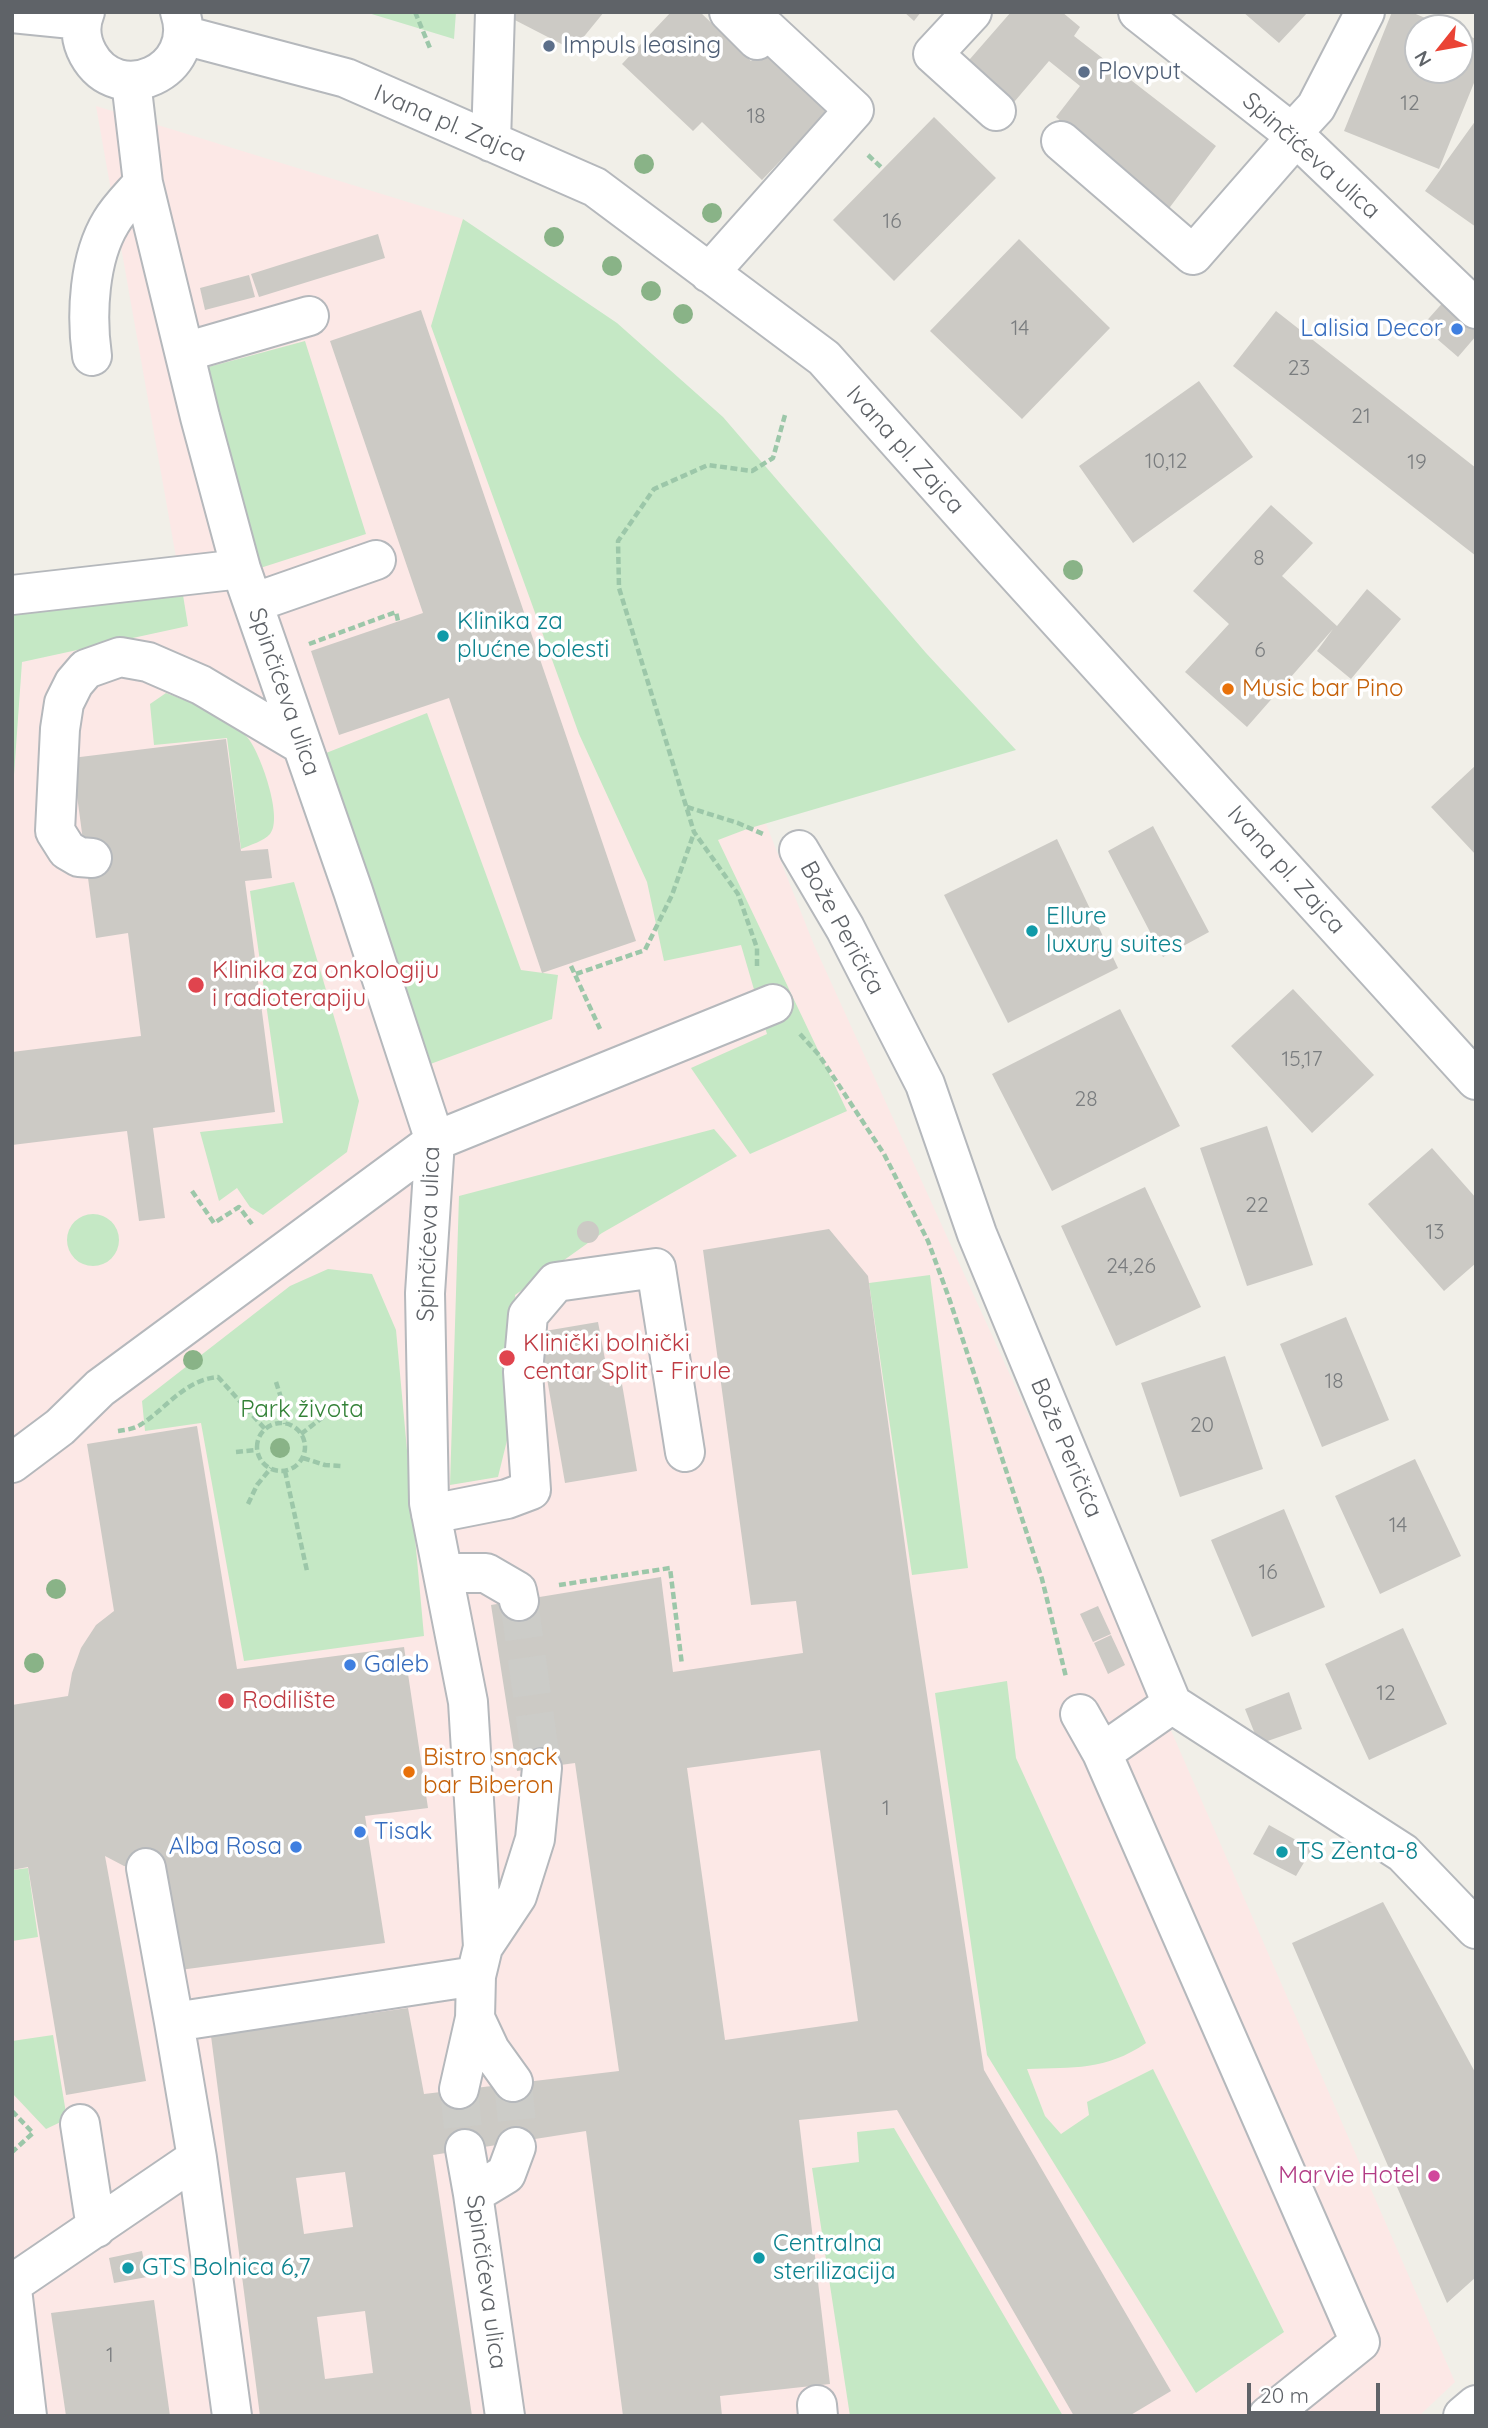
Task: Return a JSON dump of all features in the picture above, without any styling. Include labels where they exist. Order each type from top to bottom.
[{"type":"street","points":[[491,142],[495,12]]},
{"type":"street","points":[[709,273],[854,110],[767,29],[757,40],[729,12]]},
{"type":"street","points":[[972,12],[933,54],[996,111]]},
{"type":"street","name":"Spinčićeva ulica","points":[[1138,12],[1294,135],[1476,309]]},
{"type":"street","points":[[1061,141],[1193,255],[1316,107],[1365,12]]},
{"type":"street","points":[[12,13],[83,16],[81,33],[92,61],[103,72],[116,79],[131,81],[147,79],[172,62],[180,48],[181,24]]},
{"type":"street","name":"Ivana pl. Zajca","points":[[181,24],[346,78],[595,187],[824,358],[1476,1080]]},
{"type":"street","name":"Spinčićeva ulica","points":[[131,81],[143,183],[247,586],[435,1141],[425,1293],[429,1503],[468,1702],[479,1961],[475,2018],[459,2089]]},
{"type":"street","points":[[92,356],[91,299],[95,258],[112,220],[143,183]]},
{"type":"street","points":[[185,352],[309,316]]},
{"type":"street","points":[[12,595],[247,586],[376,560]]},
{"type":"street","points":[[92,858],[79,857],[67,850],[55,831],[60,729],[64,703],[74,683],[86,669],[120,657],[148,662],[201,685],[302,745]]},
{"type":"street","name":"Bože Peričića","points":[[799,850],[845,928],[925,1084],[977,1234],[1172,1704]]},
{"type":"street","points":[[12,1463],[60,1427],[100,1388],[275,1256],[435,1141],[773,1004]]},
{"type":"street","points":[[431,1514],[508,1499],[531,1490],[523,1372],[528,1315],[556,1282],[656,1268],[685,1452]]},
{"type":"street","points":[[443,1573],[486,1573],[518,1596]]},
{"type":"street","points":[[1102,1753],[1172,1704],[1403,1853],[1476,1929]]},
{"type":"street","points":[[1080,1714],[1102,1753],[1360,2342],[1268,2416]]},
{"type":"street","points":[[174,2022],[479,1961],[517,1896],[535,1839],[542,1768]]},
{"type":"street","points":[[146,1868],[197,2158],[232,2416]]},
{"type":"street","points":[[475,2018],[490,2050],[513,2082]]},
{"type":"street","points":[[80,2124],[96,2228]]},
{"type":"street","points":[[473,2194],[506,2174],[516,2147]]},
{"type":"street","name":"Spinčićeva ulica","points":[[464,2149],[505,2416]]},
{"type":"street","points":[[12,2284],[197,2158]]},
{"type":"street","points":[[12,2289],[27,2416]]},
{"type":"street","points":[[1463,2416],[1476,2405]]},
{"type":"path","points":[[415,12],[430,48]]},
{"type":"path","points":[[785,415],[773,458],[752,471],[708,466],[654,489],[618,541],[619,588],[694,832],[738,894],[757,948],[757,966],[773,1004],[819,1055],[884,1154],[928,1241],[1042,1580],[1062,1666],[1080,1714]]},
{"type":"path","points":[[298,648],[396,612],[398,621]]},
{"type":"path","points":[[687,807],[738,823]]},
{"type":"path","points":[[576,974],[645,950],[673,895],[694,832]]},
{"type":"path","points":[[571,966],[617,1067]]},
{"type":"path","points":[[192,1191],[214,1223],[239,1207],[275,1256]]},
{"type":"path","points":[[113,1432],[138,1427],[182,1390],[208,1378],[218,1377],[265,1429]]},
{"type":"path","points":[[276,1382],[283,1404],[285,1424]]},
{"type":"path","points":[[302,1434],[327,1414]]},
{"type":"path","points":[[289,1424],[302,1434],[305,1450],[298,1464],[285,1471],[271,1468],[260,1459],[257,1450],[260,1435],[265,1429],[272,1425],[289,1424]]},
{"type":"path","points":[[236,1452],[257,1450]]},
{"type":"path","points":[[303,1458],[325,1465],[342,1466]]},
{"type":"path","points":[[248,1504],[257,1485],[271,1468]]},
{"type":"path","points":[[285,1471],[307,1570]]},
{"type":"path","points":[[518,1596],[670,1568],[681,1665]]},
{"type":"path","points":[[12,2111],[33,2133],[12,2152]]},
{"type":"shaded area","name":"Klinički bolnički centar Split - Firule","points":[[96,106],[463,219],[655,544],[814,945],[1146,1673],[1455,2382],[1419,2416],[12,2416],[12,803],[22,662],[188,625]]},
{"type":"green space","points":[[365,12],[456,12],[454,39]]},
{"type":"green space","points":[[463,219],[617,323],[723,417],[926,653],[1016,750],[747,829],[718,840],[847,1111],[750,1154],[691,1068],[767,1034],[741,945],[664,961],[647,882],[579,734],[431,326]]},
{"type":"green space","points":[[305,341],[366,534],[254,570],[201,369]]},
{"type":"green space","points":[[183,595],[188,626],[22,662],[12,803],[12,615]]},
{"type":"green space","points":[[166,693],[219,716],[247,737],[264,770],[272,800],[274,826],[264,839],[241,849],[227,738],[154,745],[150,704]]},
{"type":"green space","points":[[427,713],[521,970],[558,975],[552,1019],[425,1066],[316,757]]},
{"type":"green space","points":[[294,882],[359,1101],[347,1152],[263,1215],[250,1207],[237,1188],[219,1201],[200,1132],[283,1123],[250,891]]},
{"type":"green space","points":[[714,1129],[737,1156],[602,1233],[515,1295],[526,1363],[498,1477],[450,1485],[459,1196]]},
{"type":"green space","points":[[93,1214],[103,1216],[111,1222],[117,1230],[117,1250],[111,1258],[103,1264],[93,1266],[83,1264],[75,1258],[69,1250],[67,1240],[69,1230],[75,1222],[83,1216]]},
{"type":"green space","name":"Park života","points":[[328,1269],[372,1274],[396,1330],[424,1636],[244,1661],[201,1423],[145,1431],[142,1401],[290,1286]]},
{"type":"green space","points":[[930,1275],[968,1568],[912,1575],[869,1283]]},
{"type":"green space","points":[[1007,1681],[1016,1758],[1146,2043],[1117,2059],[1103,2063],[1027,2069],[1045,2116],[1061,2134],[1089,2115],[1087,2102],[1153,2069],[1284,2332],[1196,2393],[987,2055],[935,1693]]},
{"type":"green space","points":[[28,1868],[38,1937],[12,1941],[12,1870]]},
{"type":"green space","points":[[53,2035],[67,2119],[46,2129],[12,2093],[12,2041]]},
{"type":"green space","points":[[894,2128],[1063,2416],[850,2416],[812,2168],[859,2162],[857,2132]]},
{"type":"building","points":[[509,12],[604,12],[573,50],[509,17]]},
{"type":"building","points":[[671,12],[700,12],[751,61],[763,48],[828,111],[762,180],[702,122],[693,131],[622,64]]},
{"type":"building","points":[[904,12],[921,12],[914,21]]},
{"type":"building","points":[[1011,12],[1062,12],[1080,27],[1074,36],[1216,146],[1167,211],[1056,117],[1080,86],[1049,61],[1009,108],[963,67]]},
{"type":"building","points":[[1243,12],[1308,12],[1279,43]]},
{"type":"building","points":[[1392,12],[1416,14],[1404,14],[1404,84],[1474,84],[1439,169],[1344,131]]},
{"type":"building","points":[[1474,38],[1476,39],[1474,83]]},
{"type":"building","points":[[934,117],[996,178],[894,281],[833,220]]},
{"type":"building","points":[[1476,120],[1476,227],[1425,191]]},
{"type":"building","points":[[378,234],[385,258],[259,297],[251,274]]},
{"type":"building","points":[[1019,239],[1110,328],[1022,419],[930,331]]},
{"type":"building","points":[[249,275],[255,297],[205,310],[200,288]]},
{"type":"building","points":[[1446,299],[1476,325],[1476,336],[1458,357],[1422,326]]},
{"type":"building","name":"Klinika za plućne bolesti","points":[[421,310],[636,941],[542,973],[449,698],[339,735],[311,651],[423,613],[330,341]]},
{"type":"building","points":[[1276,311],[1476,468],[1476,556],[1233,366]]},
{"type":"building","points":[[1199,381],[1253,457],[1133,543],[1079,466]]},
{"type":"building","points":[[1271,505],[1313,543],[1282,576],[1337,626],[1367,589],[1401,619],[1351,679],[1317,651],[1333,629],[1247,727],[1185,672],[1229,624],[1193,591]]},
{"type":"building","points":[[226,739],[241,851],[268,849],[272,878],[245,881],[275,1112],[153,1128],[165,1218],[139,1221],[127,1131],[12,1145],[12,1052],[141,1036],[128,933],[96,938],[72,758]]},
{"type":"building","points":[[1476,765],[1476,855],[1431,807]]},
{"type":"building","points":[[1153,826],[1209,932],[1163,957],[1108,851]]},
{"type":"building","name":"Ellure luxury suites","points":[[1057,839],[1118,968],[1008,1023],[944,895]]},
{"type":"building","points":[[1293,989],[1374,1075],[1312,1133],[1231,1046]]},
{"type":"building","points":[[1120,1009],[1180,1126],[1052,1191],[992,1074]]},
{"type":"building","points":[[1267,1126],[1313,1265],[1247,1286],[1200,1148]]},
{"type":"building","points":[[1432,1148],[1476,1198],[1476,1263],[1444,1291],[1368,1204]]},
{"type":"building","points":[[1145,1187],[1201,1307],[1116,1346],[1061,1226]]},
{"type":"building","points":[[588,1221],[596,1224],[599,1232],[596,1240],[588,1243],[580,1240],[577,1232],[580,1224]]},
{"type":"building","points":[[829,1229],[868,1276],[911,1589],[984,2070],[1171,2391],[1129,2416],[1074,2416],[897,2110],[799,2120],[830,2384],[720,2396],[722,2416],[623,2416],[586,2131],[433,2155],[472,2416],[260,2416],[211,2036],[408,2008],[424,2094],[619,2071],[575,1763],[517,1771],[491,1605],[661,1577],[673,1672],[803,1653],[796,1601],[751,1605],[703,1250]],"holes":[[[820,1750],[858,2021],[725,2040],[687,1768]],[[345,2172],[353,2227],[304,2234],[296,2178]],[[365,2311],[373,2373],[325,2379],[317,2317]]]},
{"type":"building","points":[[1346,1317],[1389,1420],[1322,1447],[1280,1344]]},
{"type":"building","points":[[598,1322],[610,1386],[622,1384],[637,1471],[565,1483],[539,1332]]},
{"type":"building","points":[[1225,1356],[1263,1469],[1180,1497],[1141,1383]]},
{"type":"building","name":"Rodilište","points":[[197,1426],[237,1669],[404,1647],[428,1808],[365,1816],[385,1943],[172,1971],[140,1868],[124,1866],[105,1856],[146,2081],[66,2095],[28,1867],[12,1870],[12,1705],[68,1696],[72,1673],[81,1648],[96,1625],[114,1611],[87,1444]]},
{"type":"building","points":[[1415,1459],[1461,1556],[1380,1594],[1335,1496]]},
{"type":"building","points":[[1284,1509],[1325,1607],[1252,1637],[1211,1540]]},
{"type":"building","points":[[1098,1606],[1111,1634],[1093,1642],[1080,1614]]},
{"type":"building","points":[[1403,1628],[1447,1724],[1369,1760],[1325,1664]]},
{"type":"building","points":[[1111,1635],[1125,1665],[1108,1674],[1094,1643]]},
{"type":"building","points":[[1289,1692],[1302,1729],[1259,1744],[1245,1709]]},
{"type":"building","name":"TS Zenta-8","points":[[1269,1825],[1312,1849],[1296,1876],[1253,1854]]},
{"type":"building","name":"Marvie Hotel","points":[[1383,1902],[1476,2074],[1476,2277],[1447,2303],[1292,1943]]},
{"type":"building","name":"GTS Bolnica 6,7","points":[[142,2251],[147,2277],[114,2283],[109,2258]]},
{"type":"building","points":[[154,2300],[170,2416],[66,2416],[51,2313]]},
{"type":"tunnel","points":[[519,1601],[542,1768]]},
{"type":"tunnel","points":[[513,2082],[518,2133],[516,2147]]},
{"type":"tunnel","points":[[459,2089],[465,2149]]},
{"type":"place","name":"Impuls leasing","points":[[549,46]]},
{"type":"place","name":"Plovput","points":[[1084,72]]},
{"type":"place","name":"Lalisia Decor","points":[[1457,329]]},
{"type":"place","name":"Klinika za plućne bolesti","points":[[443,636]]},
{"type":"place","name":"Music bar Pino","points":[[1228,689]]},
{"type":"place","name":"Ellure luxury suites","points":[[1032,931]]},
{"type":"place","name":"Klinika za onkologiju i radioterapiju","points":[[196,985]]},
{"type":"place","name":"Klinički bolnički centar Split - Firule","points":[[507,1358]]},
{"type":"place","name":"Galeb","points":[[350,1665]]},
{"type":"place","name":"Rodilište","points":[[226,1701]]},
{"type":"place","name":"Bistro snack bar Biberon","points":[[409,1772]]},
{"type":"place","name":"Tisak","points":[[360,1832]]},
{"type":"place","name":"Alba Rosa","points":[[296,1847]]},
{"type":"place","name":"TS Zenta-8","points":[[1282,1852]]},
{"type":"place","name":"Marvie Hotel","points":[[1434,2176]]},
{"type":"place","name":"Centralna sterilizacija","points":[[759,2258]]},
{"type":"place","name":"GTS Bolnica 6,7","points":[[128,2268]]}]
